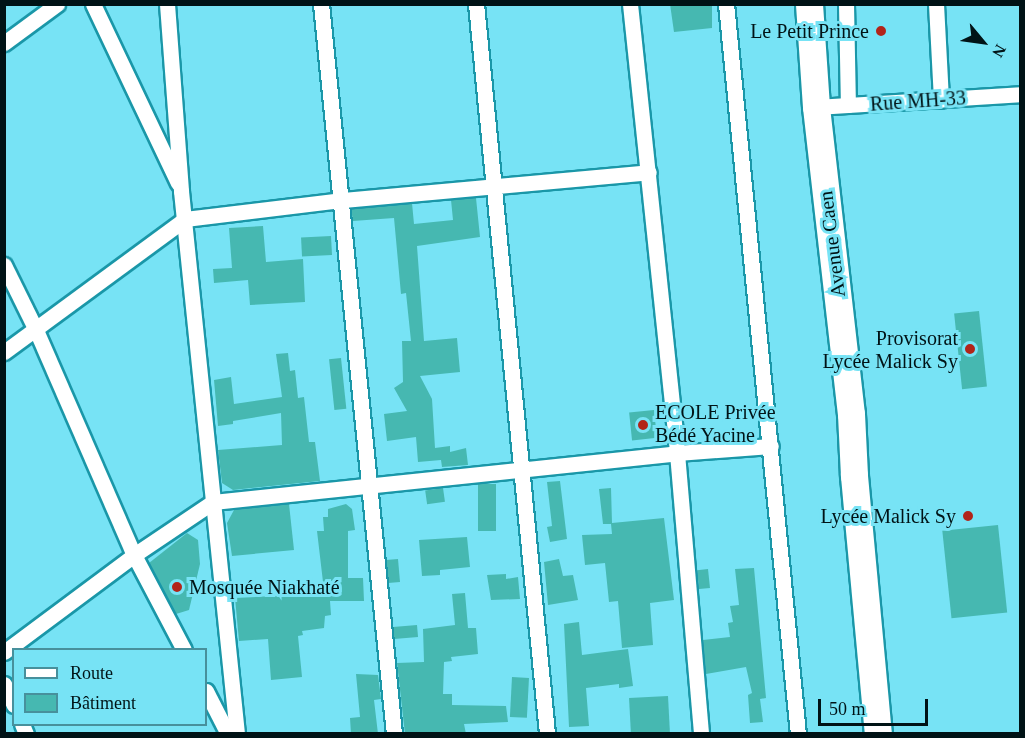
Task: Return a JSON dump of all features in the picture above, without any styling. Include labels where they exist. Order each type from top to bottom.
[{"type":"highway","name":"Avenue Caen","points":[[809,4],[816,107],[851,414],[854,476],[878,734]]},
{"type":"street","points":[[4,43],[57,4]]},
{"type":"street","points":[[93,4],[182,190]]},
{"type":"street","points":[[167,4],[182,190],[237,734]]},
{"type":"street","points":[[321,4],[343,200],[394,734]]},
{"type":"street","points":[[476,4],[496,186],[547,734]]},
{"type":"street","points":[[630,4],[649,172],[701,734]]},
{"type":"street","points":[[726,4],[798,734]]},
{"type":"street","points":[[846,4],[849,105]]},
{"type":"street","points":[[936,4],[941,100]]},
{"type":"street","name":"Rue MH-33","points":[[816,107],[1020,94]]},
{"type":"street","points":[[4,352],[185,219],[343,200],[649,172]]},
{"type":"street","points":[[4,266],[36,330],[134,555],[183,648]]},
{"type":"street","points":[[4,652],[134,555],[213,502],[676,453],[771,446]]},
{"type":"street","points":[[4,684],[12,701]]},
{"type":"street","points":[[207,693],[228,734]]},
{"type":"building","points":[[670,4],[712,6],[712,28],[674,32]]},
{"type":"building","points":[[476,198],[480,237],[417,246],[424,341],[457,338],[460,372],[420,376],[432,399],[435,448],[450,446],[450,452],[466,448],[468,465],[442,467],[441,460],[418,462],[416,437],[387,441],[384,414],[407,411],[394,388],[403,382],[402,341],[411,341],[406,293],[401,294],[394,218],[353,221],[351,209],[412,203],[414,224],[453,220],[451,200]]},
{"type":"building","points":[[263,226],[266,262],[303,259],[305,302],[250,305],[248,280],[214,283],[213,269],[232,268],[229,228]]},
{"type":"building","points":[[331,236],[332,255],[302,257],[301,238]]},
{"type":"building","name":"Provisorat Lycée Malick Sy","points":[[979,311],[987,387],[962,389],[954,314]]},
{"type":"building","points":[[288,353],[290,371],[295,370],[298,398],[304,397],[309,442],[315,442],[320,481],[233,490],[222,483],[218,450],[282,445],[281,413],[233,421],[233,424],[218,426],[214,380],[231,377],[234,404],[282,397],[276,354]]},
{"type":"building","points":[[341,358],[346,409],[334,410],[329,359]]},
{"type":"building","name":"ECOLE Privée Bédé Yacine","points":[[654,410],[657,438],[632,440],[629,413]]},
{"type":"building","points":[[560,481],[567,539],[550,542],[547,527],[552,526],[547,482]]},
{"type":"building","points":[[478,484],[496,484],[496,531],[478,531]]},
{"type":"building","points":[[443,488],[445,502],[427,504],[425,491]]},
{"type":"building","points":[[611,488],[612,523],[664,518],[674,600],[650,603],[653,645],[622,648],[618,601],[609,602],[605,563],[585,565],[582,535],[612,534],[611,524],[603,524],[599,489]]},
{"type":"building","points":[[289,504],[294,550],[232,556],[227,523],[234,510]]},
{"type":"building","points":[[346,504],[352,509],[355,530],[348,531],[348,578],[363,578],[364,601],[330,601],[331,615],[325,616],[324,628],[302,631],[303,635],[298,636],[302,677],[271,680],[268,639],[239,641],[235,598],[314,594],[314,584],[323,582],[317,531],[324,531],[323,517],[328,517],[328,509]]},
{"type":"building","points":[[998,525],[1007,613],[952,618],[942,531]]},
{"type":"building","name":"Mosquée Niakhaté","points":[[187,533],[198,540],[200,564],[189,610],[176,614],[149,563]]},
{"type":"building","points":[[467,537],[470,567],[440,570],[440,575],[422,576],[419,540]]},
{"type":"building","points":[[398,559],[400,582],[388,583],[386,560]]},
{"type":"building","points":[[559,559],[563,576],[573,575],[578,600],[548,605],[544,562]]},
{"type":"building","points":[[754,568],[766,698],[760,699],[763,722],[750,723],[748,695],[752,693],[746,667],[706,674],[703,640],[730,637],[728,623],[733,622],[730,606],[739,605],[735,569]]},
{"type":"building","points":[[708,569],[710,588],[699,589],[697,570]]},
{"type":"building","points":[[506,574],[506,579],[518,577],[520,599],[491,600],[487,575]]},
{"type":"building","points":[[465,593],[468,628],[476,628],[478,654],[451,657],[452,661],[444,662],[443,694],[452,694],[452,705],[506,706],[508,722],[464,724],[466,734],[405,734],[397,663],[424,662],[423,629],[455,625],[452,594]]},
{"type":"building","points":[[579,622],[582,655],[628,649],[633,686],[619,688],[619,684],[586,688],[589,726],[569,727],[564,624]]},
{"type":"building","points":[[417,625],[418,637],[394,639],[393,627]]},
{"type":"building","points":[[356,674],[378,675],[381,699],[374,700],[378,734],[351,734],[350,718],[360,717]]},
{"type":"building","points":[[512,677],[529,678],[527,718],[510,717]]},
{"type":"building","points":[[668,696],[670,734],[631,734],[629,698]]},
{"type":"place","name":"Le Petit Prince","points":[[881,31]]},
{"type":"place","name":"Provisorat Lycée Malick Sy","points":[[970,349]]},
{"type":"place","name":"ECOLE Privée Bédé Yacine","points":[[643,425]]},
{"type":"place","name":"Lycée Malick Sy","points":[[968,516]]},
{"type":"place","name":"Mosquée Niakhaté","points":[[177,587]]}]
